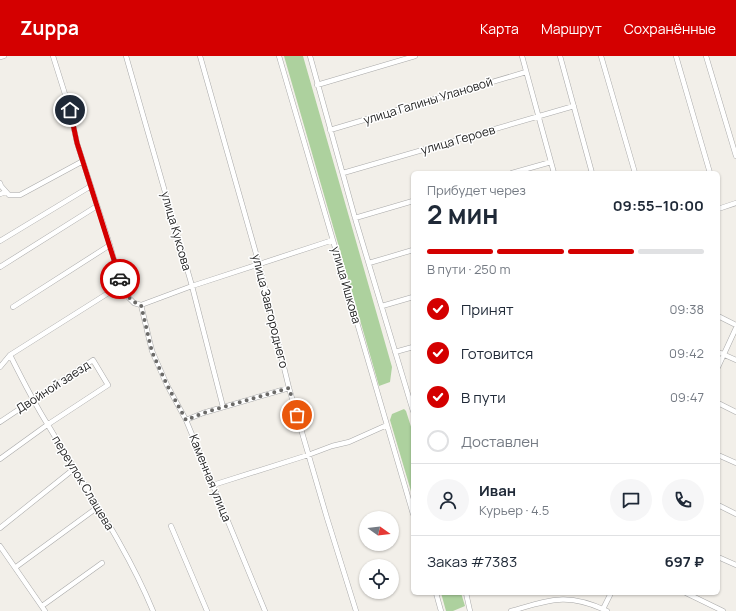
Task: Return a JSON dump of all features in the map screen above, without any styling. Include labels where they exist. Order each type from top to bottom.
[{"type":"street","points":[[0,57],[4,56]]},
{"type":"street","points":[[54,56],[70,110],[77,143],[122,285],[129,298],[134,302],[141,305],[192,286],[333,240]]},
{"type":"street","name":"улица Куксова","points":[[126,56],[192,286],[223,407]]},
{"type":"street","name":"улица Завгороднего","points":[[200,56],[259,264],[289,388],[356,611]]},
{"type":"street","name":"улица Ишкова","points":[[279,56],[411,507]]},
{"type":"street","points":[[310,56],[355,218],[395,352],[411,395]]},
{"type":"street","points":[[317,85],[415,56]]},
{"type":"street","points":[[522,56],[553,171]]},
{"type":"street","points":[[560,56],[591,171]]},
{"type":"street","points":[[601,56],[634,171]]},
{"type":"street","points":[[676,56],[709,171]]},
{"type":"street","points":[[706,56],[736,156]]},
{"type":"street","name":"улица Галины Улановой","points":[[330,130],[526,72]]},
{"type":"street","name":"улица Героев","points":[[342,173],[574,106]]},
{"type":"street","points":[[0,185],[9,195],[20,195],[83,161]]},
{"type":"street","points":[[519,171],[551,162]]},
{"type":"street","points":[[0,241],[91,186]]},
{"type":"street","points":[[0,194],[6,192]]},
{"type":"street","points":[[355,218],[411,202]]},
{"type":"street","points":[[720,207],[736,203]]},
{"type":"street","points":[[0,267],[97,206]]},
{"type":"street","points":[[13,307],[110,244]]},
{"type":"street","points":[[369,263],[411,251]]},
{"type":"street","points":[[0,367],[10,355],[122,285]]},
{"type":"street","points":[[382,306],[411,298]]},
{"type":"street","name":"Каменная улица","points":[[141,305],[152,352],[167,385],[186,420],[265,611]]},
{"type":"street","points":[[720,317],[736,326],[720,363]]},
{"type":"street","points":[[395,352],[411,348]]},
{"type":"street","points":[[720,353],[736,360]]},
{"type":"street","name":"переулок Слащева","points":[[10,355],[47,425],[75,468],[143,586],[153,611]]},
{"type":"street","name":"Двойной заезд","points":[[0,422],[93,360],[108,385],[47,425],[0,459]]},
{"type":"street","points":[[186,420],[203,413],[289,388]]},
{"type":"street","points":[[720,404],[736,412]]},
{"type":"street","points":[[213,485],[332,446],[355,440],[387,425]]},
{"type":"street","points":[[720,456],[736,463]]},
{"type":"street","points":[[0,528],[75,468]]},
{"type":"street","points":[[720,506],[736,514]]},
{"type":"street","points":[[16,568],[98,507]]},
{"type":"street","points":[[170,526],[207,611]]},
{"type":"street","points":[[0,546],[45,611]]},
{"type":"street","points":[[720,558],[736,565]]},
{"type":"street","points":[[42,606],[102,563]]},
{"type":"street","points":[[437,595],[441,611]]},
{"type":"street","points":[[466,595],[470,611]]},
{"type":"street","points":[[510,611],[557,599],[569,599],[585,602],[605,610],[610,595]]},
{"type":"street","points":[[690,595],[723,611]]},
{"type":"green space","points":[[284,56],[303,56],[392,367],[390,382],[379,386]]},
{"type":"green space","points":[[404,409],[411,427],[411,491],[390,420],[392,414]]},
{"type":"green space","points":[[442,595],[462,595],[465,606],[453,611],[446,611]]},
{"type":"way so far","points":[[120,279],[129,298],[141,305],[152,352],[167,385],[186,420],[203,413],[289,388],[297,415]]},
{"type":"route","points":[[70,110],[77,143],[120,279]]}]
